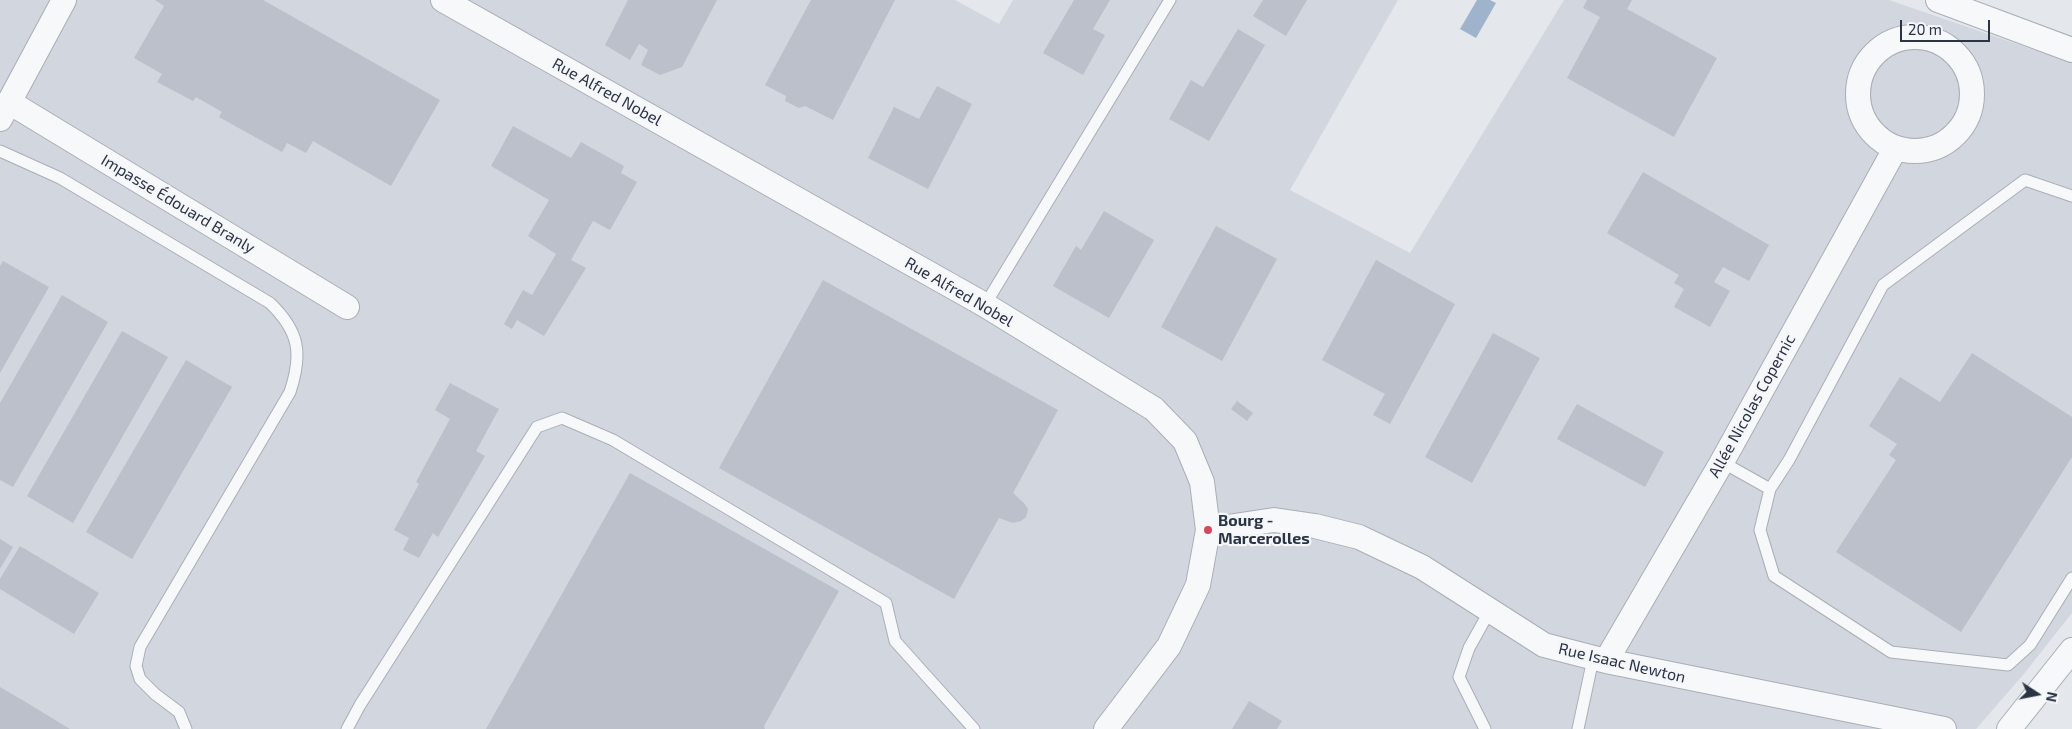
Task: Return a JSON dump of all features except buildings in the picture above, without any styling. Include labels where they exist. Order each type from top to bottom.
[{"type":"street","points":[[5,111],[64,0]]},
{"type":"street","name":"Rue Alfred Nobel","points":[[443,0],[985,306],[1154,409],[1185,441],[1202,482],[1208,530],[1198,585],[1169,646],[1106,729]]},
{"type":"street","points":[[1938,0],[2072,50]]},
{"type":"street","points":[[1914,36],[1933,39],[1950,48],[1963,62],[1971,78],[1973,96],[1969,114],[1961,130],[1948,142],[1931,150],[1913,152],[1895,149],[1878,139],[1866,124],[1858,105],[1858,86],[1864,66],[1877,51],[1894,40],[1914,36]]},
{"type":"street","name":"Impasse Édouard Branly","points":[[5,111],[347,306]]},
{"type":"street","name":"Allée Nicolas Copernic","points":[[1599,660],[1722,462],[1895,149]]},
{"type":"street","name":"Rue Isaac Newton","points":[[1208,530],[1274,520],[1315,526],[1359,537],[1422,567],[1489,612],[1544,645],[1599,660],[1944,729]]},
{"type":"street","points":[[2009,729],[2072,650]]},
{"type":"lane","points":[[985,306],[1170,0]]},
{"type":"lane","points":[[0,151],[60,178],[270,303],[285,318],[294,334],[298,358],[297,372],[290,392],[140,647],[136,666],[140,678],[155,694],[179,712],[186,729]]},
{"type":"lane","points":[[2072,196],[2025,180],[1884,285],[1789,460],[1770,489],[1760,530],[1774,576],[1891,652],[2008,665],[2030,644],[2072,578]]},
{"type":"lane","points":[[346,729],[360,704],[537,427],[562,418],[613,440],[886,603],[895,641],[974,729]]},
{"type":"lane","points":[[1722,462],[1770,489]]},
{"type":"lane","points":[[1485,729],[1459,677],[1469,648],[1489,612]]},
{"type":"lane","points":[[1578,729],[1599,660]]},
{"type":"shaded area","points":[[0,0],[955,0],[999,24],[1013,0],[1398,0],[1290,190],[1410,253],[1564,0],[1889,0],[2072,63],[2072,613],[2023,675],[1976,729],[0,729]]},
{"type":"water","points":[[1477,0],[1490,0],[1496,3],[1476,38],[1460,29]]},
{"type":"place","name":"Bourg - Marcerolles","points":[[1208,530]]}]
